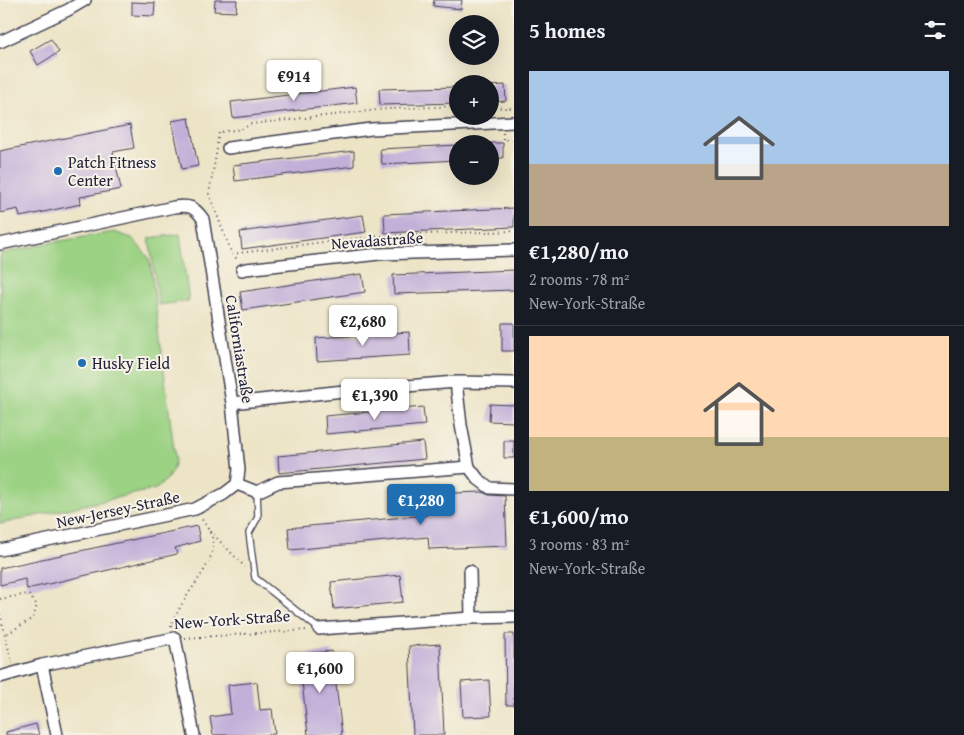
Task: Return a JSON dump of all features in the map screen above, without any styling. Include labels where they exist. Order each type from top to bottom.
[{"type":"street","points":[[0,42],[85,0]]},
{"type":"street","points":[[228,148],[371,129],[514,122]]},
{"type":"street","name":"Californiastraße","points":[[0,244],[174,207],[190,207],[198,211],[203,219],[232,404],[239,470],[237,484]]},
{"type":"street","name":"Nevadastraße","points":[[244,270],[379,254],[514,250]]},
{"type":"street","points":[[456,382],[461,425],[469,467],[478,479],[490,488],[514,489]]},
{"type":"street","points":[[232,404],[344,391],[456,382],[514,383]]},
{"type":"street","points":[[237,484],[258,492],[278,482],[469,467]]},
{"type":"street","name":"New-Jersey-Straße","points":[[0,550],[195,509],[224,494],[237,484]]},
{"type":"street","points":[[470,571],[471,618]]},
{"type":"street","points":[[318,629],[471,618],[514,617]]},
{"type":"street","points":[[172,639],[194,735]]},
{"type":"street","name":"New-York-Straße","points":[[0,677],[42,666],[172,639]]},
{"type":"street","points":[[42,666],[57,735]]},
{"type":"lane","points":[[258,492],[258,517],[249,533],[255,578],[318,629]]},
{"type":"path","points":[[499,107],[514,108]]},
{"type":"path","points":[[209,194],[232,254],[244,270]]},
{"type":"path","points":[[232,254],[374,237],[514,231]]},
{"type":"path","points":[[195,509],[210,531],[255,578]]},
{"type":"path","points":[[172,639],[172,623],[185,598],[208,562],[213,546],[210,531]]},
{"type":"path","points":[[0,599],[28,594],[37,604],[33,618],[5,635]]},
{"type":"path","points":[[0,614],[14,673]]},
{"type":"path","name":"New-York-Straße","points":[[172,639],[318,629]]},
{"type":"green space","name":"Husky Field","points":[[114,232],[132,238],[149,258],[175,458],[173,468],[167,479],[156,489],[0,524],[0,254],[48,243]]},
{"type":"green space","points":[[180,234],[189,301],[159,305],[149,238]]},
{"type":"building","points":[[215,0],[237,0],[236,12],[214,11]]},
{"type":"building","points":[[434,0],[462,0],[461,9],[433,6]]},
{"type":"building","points":[[132,2],[155,3],[154,16],[132,15]]},
{"type":"building","points":[[51,39],[59,52],[38,65],[30,51]]},
{"type":"building","points":[[499,85],[505,85],[506,101],[499,101]]},
{"type":"building","points":[[355,87],[357,103],[233,118],[231,102]]},
{"type":"building","points":[[449,87],[449,103],[380,105],[379,89]]},
{"type":"building","points":[[189,118],[198,166],[182,169],[172,121]]},
{"type":"building","name":"Patch Fitness Center","points":[[130,125],[134,148],[113,152],[121,189],[80,197],[81,204],[20,217],[18,209],[0,213],[0,151]]},
{"type":"building","points":[[499,143],[503,143],[503,158],[499,158]]},
{"type":"building","points":[[449,145],[449,160],[382,164],[380,149]]},
{"type":"building","points":[[354,151],[354,166],[235,181],[233,165]]},
{"type":"building","points":[[514,208],[514,227],[385,233],[384,214]]},
{"type":"building","points":[[363,215],[366,232],[242,249],[240,232]]},
{"type":"building","points":[[514,270],[514,290],[394,294],[393,275]]},
{"type":"building","points":[[362,274],[365,292],[243,310],[240,292]]},
{"type":"building","points":[[502,323],[514,323],[514,351],[502,351]]},
{"type":"building","points":[[409,332],[410,355],[317,361],[316,338]]},
{"type":"building","points":[[490,404],[514,405],[514,422],[489,421]]},
{"type":"building","points":[[423,407],[425,425],[326,434],[325,416]]},
{"type":"building","points":[[504,441],[514,441],[514,458],[504,458]]},
{"type":"building","points":[[423,442],[425,459],[279,473],[278,456]]},
{"type":"building","points":[[482,492],[489,495],[505,496],[507,546],[429,549],[428,537],[290,550],[288,528],[427,515],[427,494]]},
{"type":"building","points":[[197,526],[200,541],[175,548],[177,554],[27,589],[25,579],[0,585],[0,568]]},
{"type":"building","points":[[400,575],[403,602],[334,609],[331,582]]},
{"type":"building","points":[[505,634],[514,634],[514,705],[506,705]]},
{"type":"building","points":[[440,644],[444,735],[413,735],[409,646]]},
{"type":"building","points":[[332,651],[342,735],[308,735],[299,655]]},
{"type":"building","points":[[489,680],[491,716],[463,717],[461,682]]},
{"type":"building","points":[[257,682],[260,710],[272,709],[275,734],[213,735],[210,717],[231,714],[228,685]]},
{"type":"building","points":[[36,724],[39,735],[6,735],[6,732]]},
{"type":"place","name":"Patch Fitness Center","points":[[58,171]]},
{"type":"place","name":"Husky Field","points":[[82,363]]}]
